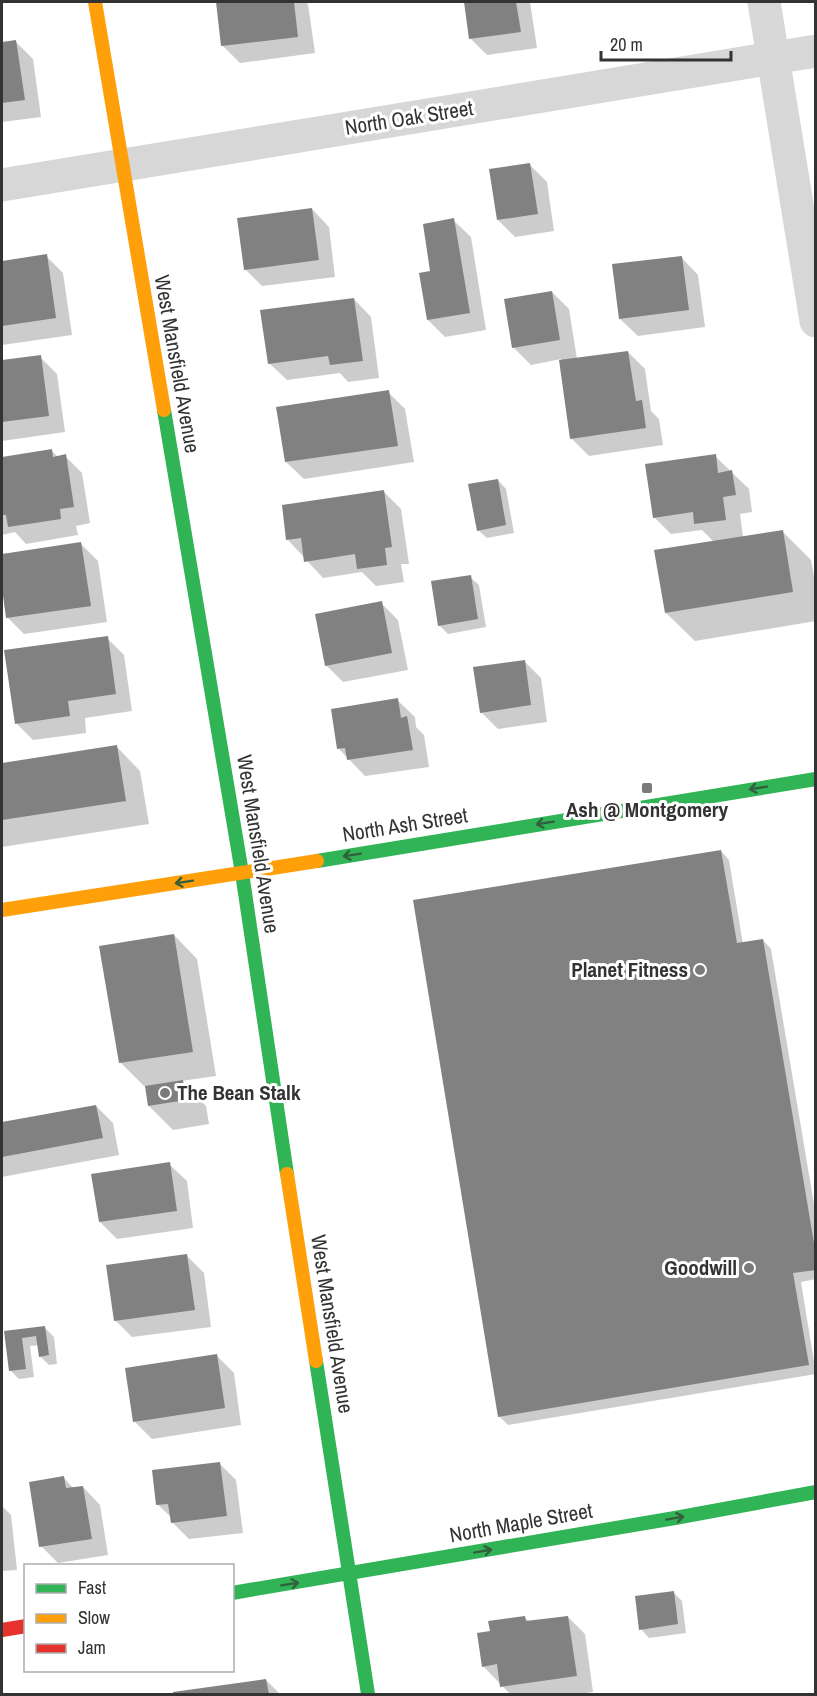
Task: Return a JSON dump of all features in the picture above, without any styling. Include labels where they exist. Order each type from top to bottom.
[{"type":"street","name":"West Mansfield Avenue","points":[[95,2],[242,873],[348,1574],[369,1695]]},
{"type":"street","points":[[764,2],[816,321]]},
{"type":"street","name":"North Oak Street","points":[[2,185],[816,51]]},
{"type":"street","name":"North Ash Street","points":[[2,910],[242,873],[816,778]]},
{"type":"street","name":"North Maple Street","points":[[234,1593],[816,1492]]},
{"type":"street","points":[[2,1630],[24,1626]]},
{"type":"building","points":[[216,2],[294,2],[298,37],[221,46]]},
{"type":"building","points":[[464,2],[516,2],[521,32],[469,39]]},
{"type":"building","points":[[16,40],[25,100],[2,103],[2,42]]},
{"type":"building","points":[[530,163],[538,214],[497,220],[489,169]]},
{"type":"building","points":[[312,208],[319,260],[244,270],[237,218]]},
{"type":"building","points":[[454,218],[470,313],[427,320],[419,273],[430,271],[423,224]]},
{"type":"building","points":[[47,254],[56,318],[2,326],[2,261]]},
{"type":"building","points":[[682,256],[689,310],[619,319],[612,264]]},
{"type":"building","points":[[552,291],[560,340],[512,348],[504,299]]},
{"type":"building","points":[[354,298],[363,361],[330,365],[328,356],[268,364],[260,310]]},
{"type":"building","points":[[628,351],[636,401],[642,400],[646,428],[570,439],[559,360]]},
{"type":"building","points":[[41,355],[49,416],[2,422],[2,360]]},
{"type":"building","points":[[389,390],[398,446],[285,462],[276,407]]},
{"type":"building","points":[[52,449],[53,457],[66,454],[74,507],[60,509],[61,519],[8,527],[6,515],[2,515],[2,457]]},
{"type":"building","points":[[716,454],[718,473],[732,470],[736,495],[723,497],[726,520],[694,524],[693,512],[653,518],[645,464]]},
{"type":"building","points":[[498,479],[506,525],[477,531],[468,484]]},
{"type":"building","points":[[384,490],[392,547],[385,548],[387,565],[357,569],[355,554],[304,562],[301,538],[286,540],[282,505]]},
{"type":"building","points":[[783,530],[793,592],[665,613],[654,550]]},
{"type":"building","points":[[81,542],[91,606],[6,618],[2,588],[2,554]]},
{"type":"building","points":[[471,575],[478,619],[438,626],[431,581]]},
{"type":"building","points":[[382,601],[392,653],[325,666],[315,614]]},
{"type":"building","points":[[108,636],[116,694],[68,701],[70,716],[15,724],[4,650]]},
{"type":"building","points":[[525,660],[531,705],[480,713],[473,667]]},
{"type":"building","points":[[398,698],[401,718],[407,716],[413,750],[347,760],[345,748],[337,749],[331,709]]},
{"type":"building","points":[[117,745],[126,801],[2,820],[2,763]]},
{"type":"building","points":[[721,850],[737,943],[763,939],[816,1255],[816,1270],[793,1273],[809,1365],[498,1417],[413,900]]},
{"type":"building","points":[[174,934],[193,1052],[119,1063],[99,946]]},
{"type":"building","name":"The Bean Stalk","points":[[183,1080],[186,1100],[148,1106],[145,1086]]},
{"type":"building","points":[[96,1105],[103,1138],[2,1157],[2,1122]]},
{"type":"building","points":[[170,1162],[177,1211],[99,1222],[91,1174]]},
{"type":"building","points":[[187,1254],[195,1310],[114,1321],[106,1265]]},
{"type":"building","points":[[45,1326],[49,1355],[39,1357],[36,1336],[22,1338],[26,1369],[9,1371],[4,1331]]},
{"type":"building","points":[[217,1354],[225,1408],[133,1422],[125,1368]]},
{"type":"building","points":[[220,1462],[227,1516],[171,1523],[168,1504],[156,1505],[152,1470]]},
{"type":"building","points":[[64,1476],[66,1488],[83,1486],[92,1539],[39,1547],[29,1482]]},
{"type":"building","points":[[674,1591],[678,1624],[639,1630],[635,1596]]},
{"type":"building","points":[[525,1616],[526,1621],[568,1616],[577,1676],[500,1687],[497,1664],[482,1667],[477,1633],[490,1631],[488,1621]]},
{"type":"building","points":[[266,1679],[269,1694],[173,1694],[173,1692]]},
{"type":"traffic: fast","points":[[164,410],[242,873],[287,1174]]},
{"type":"traffic: fast","points":[[317,861],[816,779]]},
{"type":"traffic: fast","points":[[316,1361],[368,1694]]},
{"type":"traffic: fast","points":[[234,1593],[816,1492]]},
{"type":"traffic: slow","points":[[95,2],[164,410]]},
{"type":"traffic: slow","points":[[2,910],[317,861]]},
{"type":"traffic: slow","points":[[287,1174],[316,1361]]},
{"type":"traffic: jam","points":[[2,1630],[24,1626]]},
{"type":"place","name":"Ash @ Montgomery","points":[[647,788]]},
{"type":"place","name":"Planet Fitness","points":[[700,970]]},
{"type":"place","name":"The Bean Stalk","points":[[165,1093]]},
{"type":"place","name":"Goodwill","points":[[749,1268]]}]
